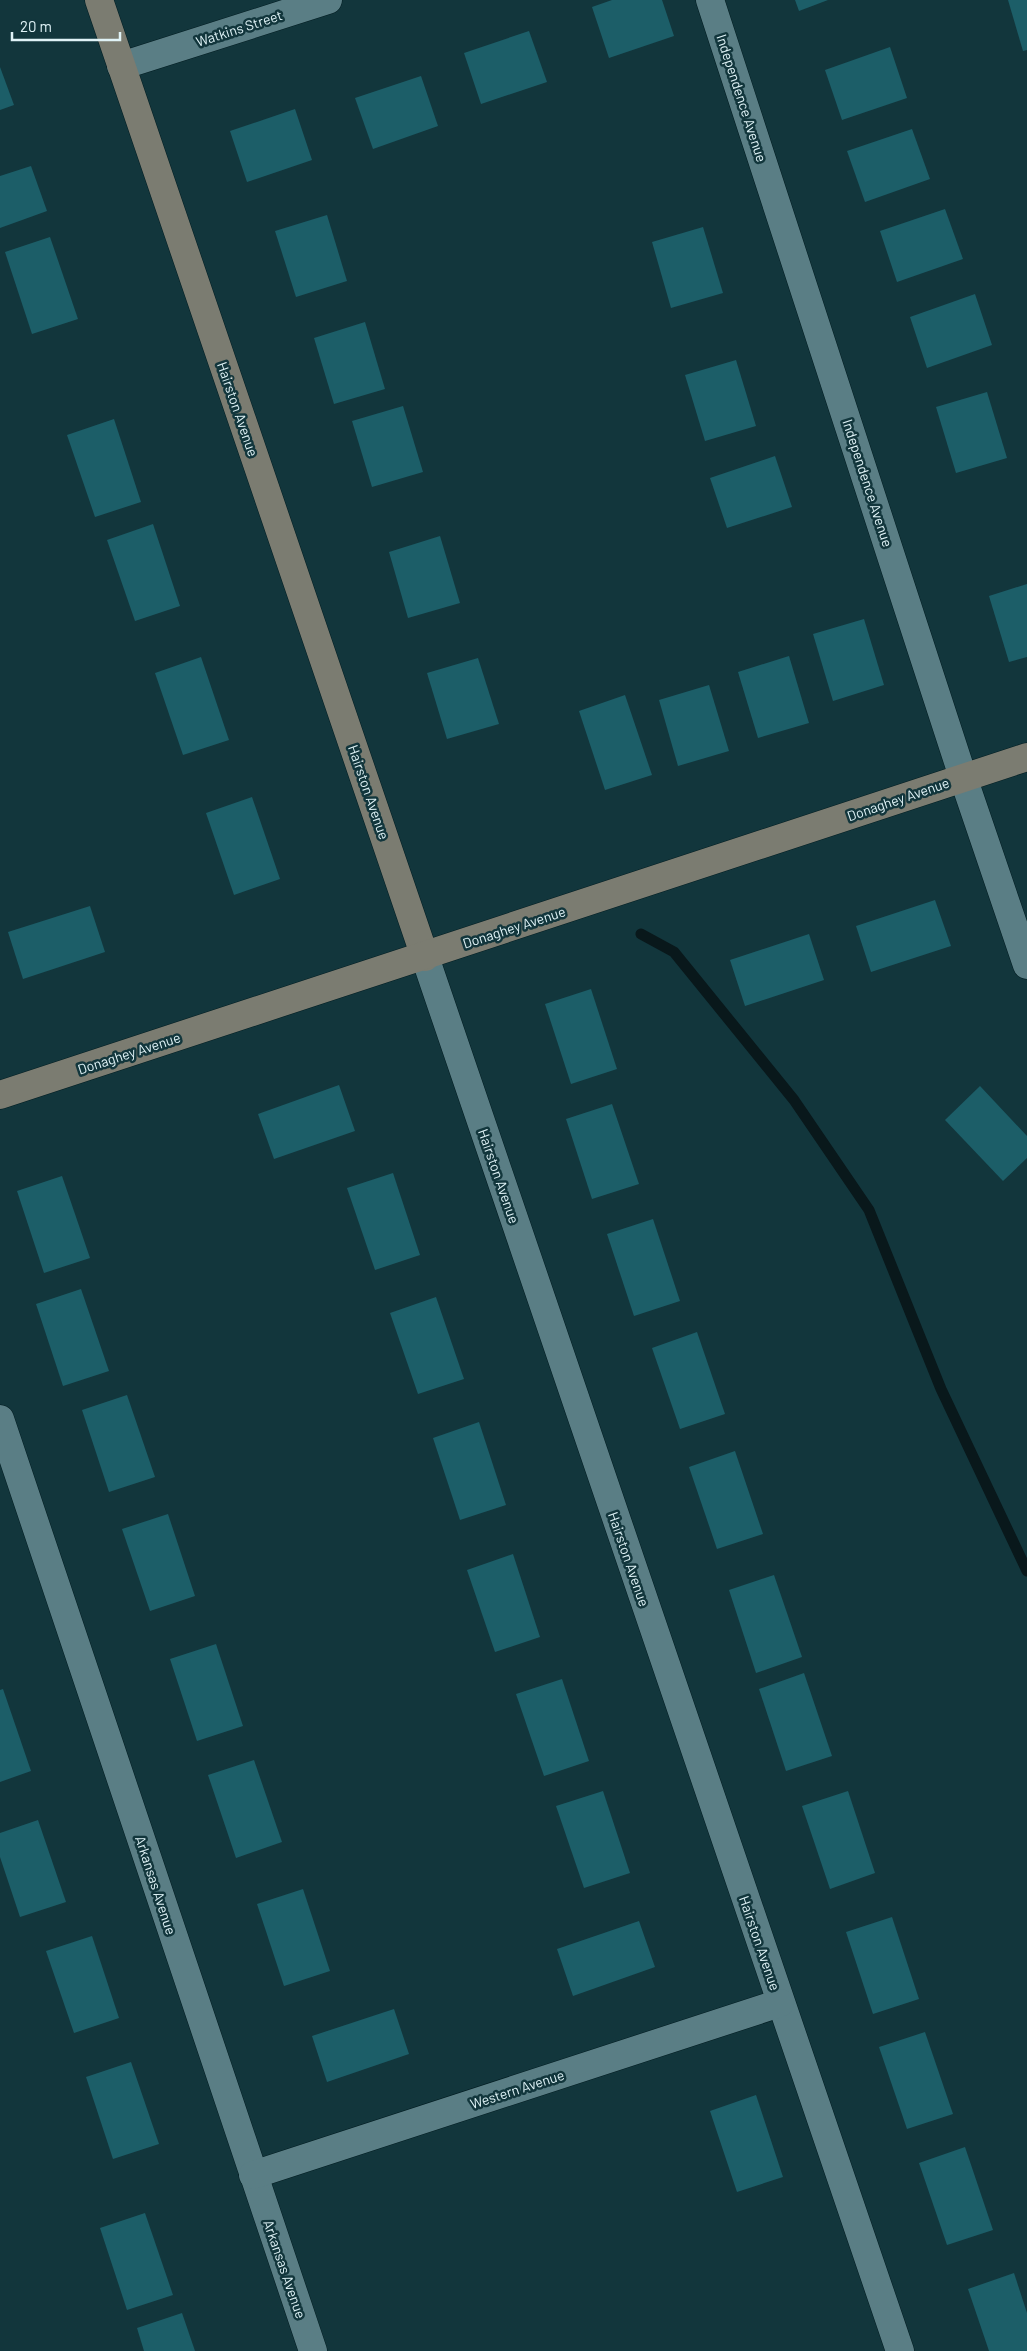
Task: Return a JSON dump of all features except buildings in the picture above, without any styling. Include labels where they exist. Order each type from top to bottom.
[{"type":"street","name":"Hairston Avenue","points":[[100,0],[900,2351]]},
{"type":"street","name":"Watkins Street","points":[[121,66],[328,0]]},
{"type":"street","name":"Independence Avenue","points":[[710,0],[963,777],[1027,965]]},
{"type":"street","name":"Donaghey Avenue","points":[[0,1095],[425,957],[1027,757]]},
{"type":"street","name":"Arkansas Avenue","points":[[0,1419],[313,2351]]},
{"type":"street","name":"Western Avenue","points":[[253,2175],[780,2003]]},
{"type":"waterway","points":[[641,934],[674,952],[794,1100],[869,1210],[941,1389],[1027,1571]]}]
